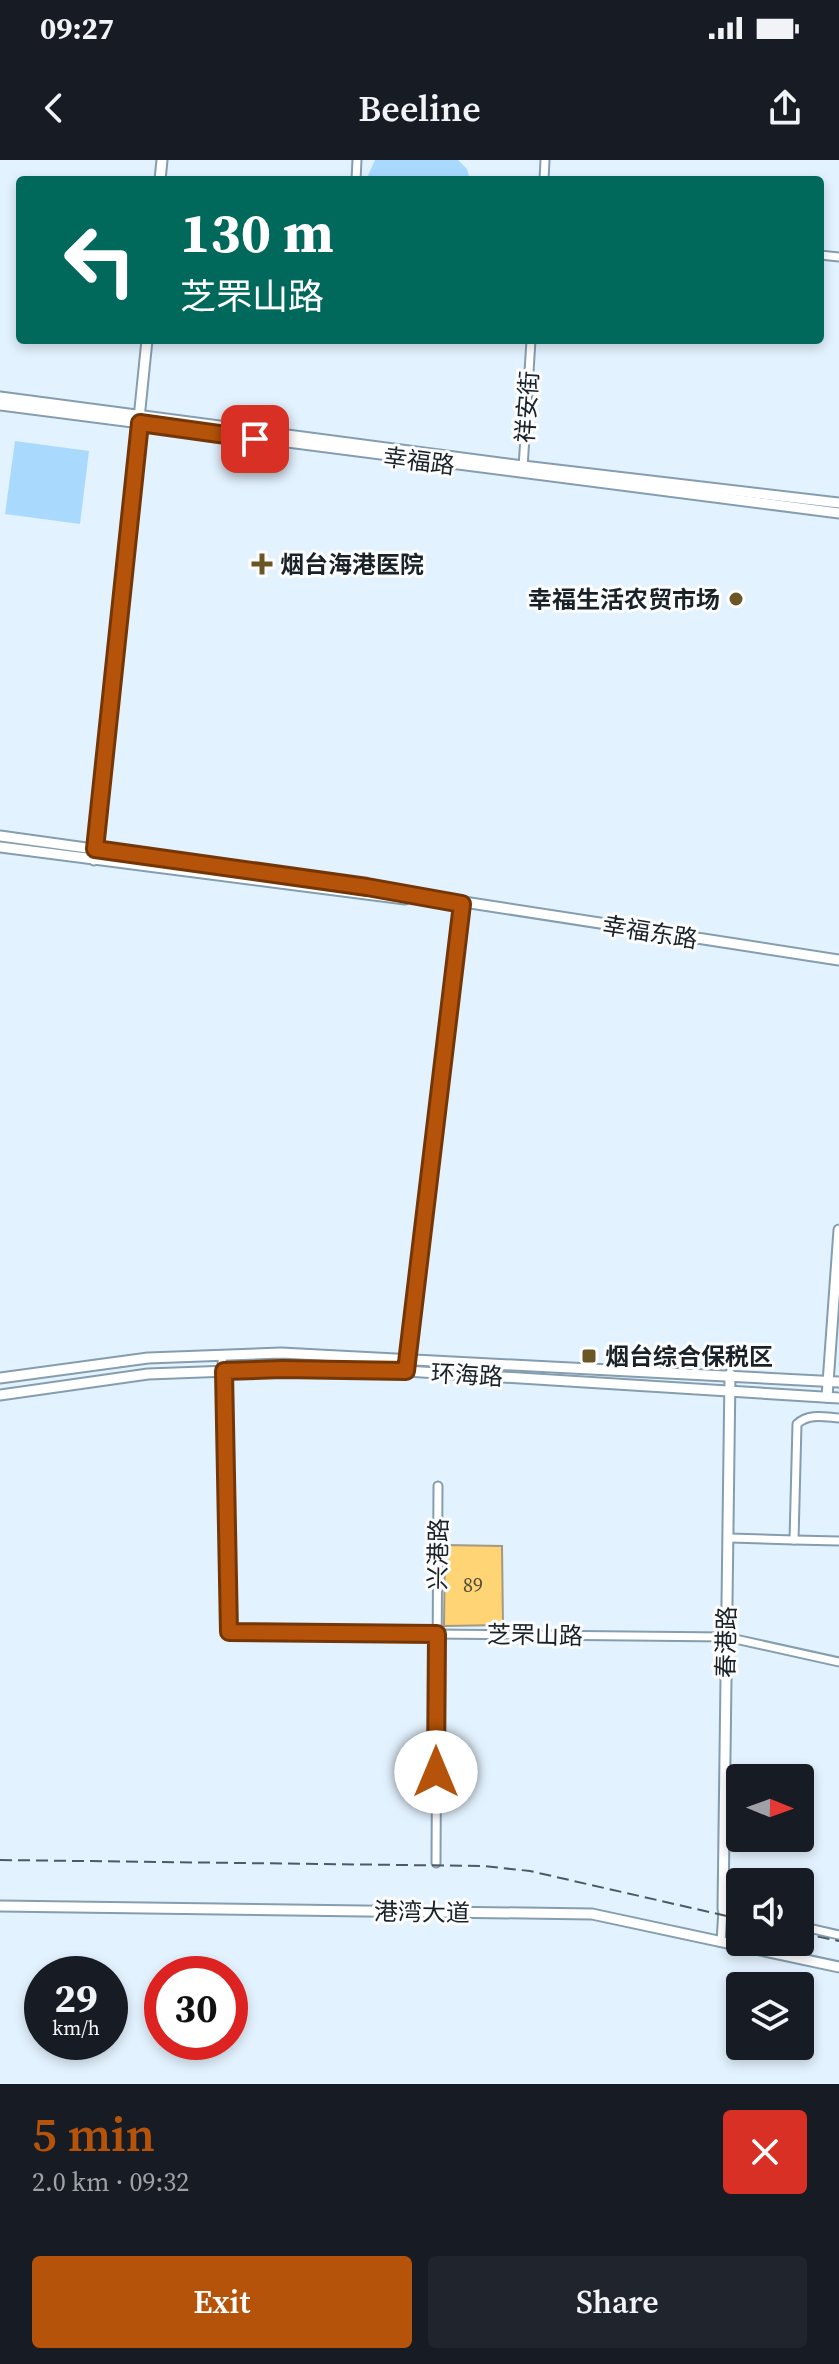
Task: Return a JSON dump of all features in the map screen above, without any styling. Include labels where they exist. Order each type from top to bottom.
[{"type":"street","points":[[94,860],[147,344]]},
{"type":"street","name":"祥安街","points":[[523,470],[531,344]]},
{"type":"street","name":"幸福路","points":[[0,397],[839,513]]},
{"type":"street","name":"幸福路","points":[[0,405],[140,418]]},
{"type":"street","name":"幸福路","points":[[523,470],[839,503]]},
{"type":"street","name":"幸福东路","points":[[0,836],[367,887],[839,960]]},
{"type":"street","name":"幸福东路","points":[[0,847],[366,896],[462,904]]},
{"type":"street","points":[[406,1371],[462,904]]},
{"type":"street","points":[[827,1397],[839,1230]]},
{"type":"street","name":"环海路","points":[[0,1378],[148,1358],[281,1353],[407,1357],[839,1382]]},
{"type":"street","points":[[222,1355],[224,1371]]},
{"type":"street","name":"环海路","points":[[0,1395],[148,1374],[282,1369],[406,1371],[839,1398]]},
{"type":"street","name":"芝罘山路","points":[[224,1371],[229,1632],[726,1637],[839,1662]]},
{"type":"street","name":"春港路","points":[[723,1909],[730,1374]]},
{"type":"street","points":[[794,1540],[797,1424],[804,1418],[839,1418]]},
{"type":"street","name":"兴港路","points":[[436,1863],[438,1486]]},
{"type":"street","points":[[730,1538],[839,1541]]},
{"type":"street","name":"港湾大道","points":[[0,1906],[592,1914],[839,1967]]},
{"type":"street","points":[[721,1942],[723,1909],[726,1910]]},
{"type":"street","points":[[814,1929],[839,1935]]},
{"type":"shaded area","points":[[375,160],[458,160],[469,176],[368,176]]},
{"type":"shaded area","points":[[15,441],[89,451],[80,524],[5,514]]},
{"type":"building","points":[[445,1545],[502,1546],[503,1625],[444,1626]]},
{"type":"railway","points":[[0,1860],[483,1866],[530,1871],[726,1916]]},
{"type":"railway","points":[[814,1936],[839,1941]]},
{"type":"place","name":"烟台海港医院","points":[[262,564]]},
{"type":"place","name":"幸福生活农贸市场","points":[[736,599]]},
{"type":"place","name":"烟台综合保税区","points":[[589,1356]]},
{"type":"route","points":[[255,439],[140,423],[95,849],[367,887],[462,904],[406,1371],[224,1371],[229,1632],[437,1634],[436,1772]]}]
